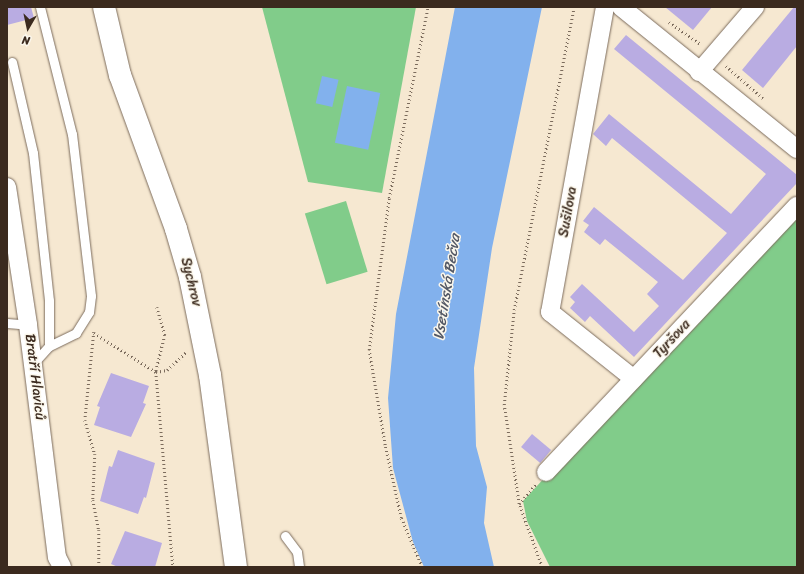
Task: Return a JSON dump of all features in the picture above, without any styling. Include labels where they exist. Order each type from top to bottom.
[{"type":"street","name":"Sychrov","points":[[104,7],[120,75],[176,229],[192,284],[210,375],[236,567]]},
{"type":"street","name":"Sušilova","points":[[605,7],[550,312],[634,379]]},
{"type":"street","points":[[621,7],[797,149]]},
{"type":"street","points":[[700,72],[755,7]]},
{"type":"street","name":"Bratří Hlaviců","points":[[7,187],[28,325],[57,557],[62,567]]},
{"type":"street","name":"Tyršova","points":[[546,472],[797,206]]},
{"type":"lane","points":[[33,364],[50,346],[76,333],[89,312],[91,296],[72,134],[40,7]]},
{"type":"lane","points":[[12,62],[33,153],[49,300],[50,346]]},
{"type":"lane","points":[[7,323],[28,325]]},
{"type":"lane","points":[[286,536],[297,552],[299,567]]},
{"type":"path","points":[[422,567],[401,518],[385,445],[369,350],[389,198],[428,7]]},
{"type":"path","points":[[542,567],[519,504],[504,405],[513,318],[574,7]]},
{"type":"path","points":[[666,19],[701,44]]},
{"type":"path","points":[[157,307],[164,335],[156,372],[173,567]]},
{"type":"path","points":[[99,567],[99,530],[93,500],[95,454],[85,420],[94,333],[156,372],[167,370],[188,350]]},
{"type":"path","points":[[519,504],[546,472]]},
{"type":"green space","points":[[262,7],[416,7],[382,193],[308,182]]},
{"type":"green space","points":[[346,201],[368,272],[327,284],[305,214]]},
{"type":"green space","points":[[797,206],[797,567],[550,567],[527,521],[523,501]]},
{"type":"water","name":"Vsetínská Bečva","points":[[455,7],[542,7],[492,248],[474,368],[476,446],[487,487],[484,523],[494,567],[424,567],[413,542],[393,468],[388,398],[396,314]]},
{"type":"water","points":[[322,76],[339,80],[332,107],[316,103]]},
{"type":"water","points":[[347,86],[380,93],[368,150],[335,143]]},
{"type":"building","points":[[7,7],[31,7],[34,18],[7,25]]},
{"type":"building","points":[[665,7],[712,7],[693,30]]},
{"type":"building","points":[[794,7],[797,7],[797,46],[763,88],[742,70]]},
{"type":"building","points":[[626,35],[797,175],[797,183],[634,357],[590,316],[585,322],[570,308],[575,302],[570,297],[582,284],[634,332],[659,306],[647,294],[658,282],[605,239],[600,245],[584,232],[589,225],[583,221],[594,207],[683,280],[727,233],[612,138],[606,146],[593,134],[609,114],[731,214],[766,174],[614,49]]},
{"type":"building","points":[[111,373],[149,386],[143,403],[146,404],[131,437],[94,425],[100,407],[97,406]]},
{"type":"building","points":[[532,434],[551,450],[540,463],[521,447]]},
{"type":"building","points":[[118,450],[155,463],[146,498],[144,497],[138,514],[100,501],[109,466],[112,467]]},
{"type":"building","points":[[125,531],[162,543],[155,567],[118,567],[111,564]]}]
